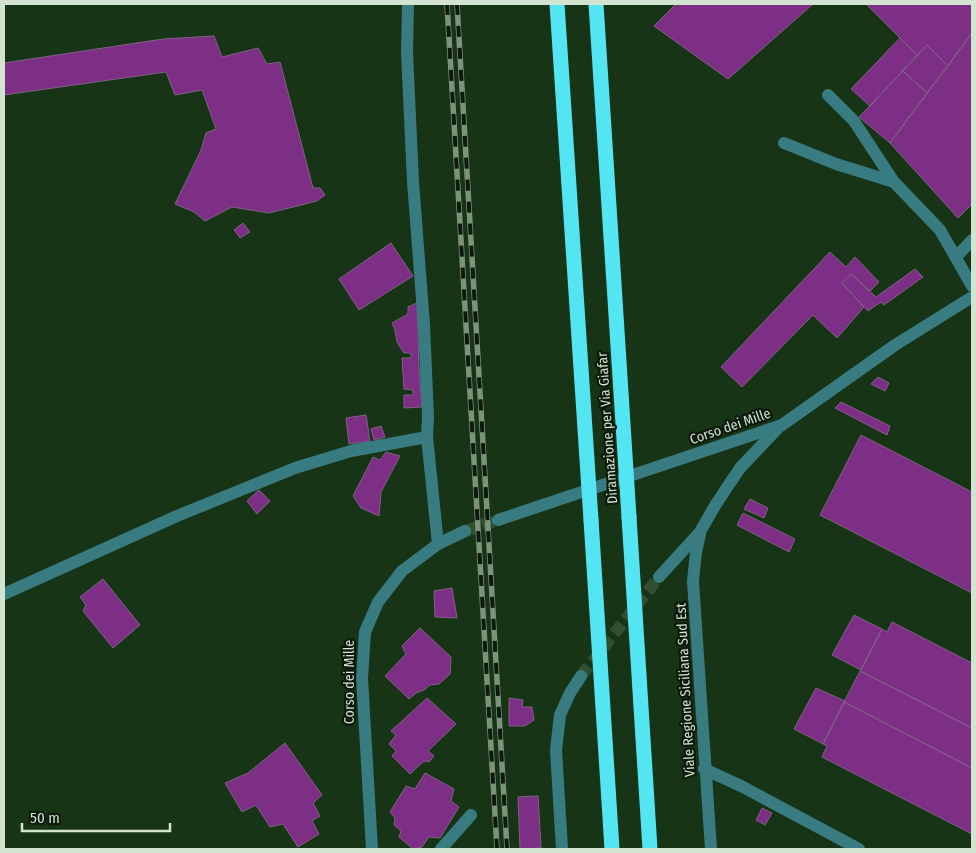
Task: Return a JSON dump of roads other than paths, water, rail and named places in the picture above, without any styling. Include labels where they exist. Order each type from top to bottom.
[{"type":"highway","name":"Diramazione per Via Giafar","points":[[558,4],[612,849]]},
{"type":"highway","name":"Diramazione per Via Giafar","points":[[596,4],[650,849]]},
{"type":"street","points":[[408,4],[407,52],[413,182],[424,325],[428,418],[427,437],[438,544]]},
{"type":"street","points":[[828,95],[854,121],[894,182],[940,230],[972,286]]},
{"type":"street","points":[[784,143],[836,164],[894,182]]},
{"type":"street","points":[[956,257],[972,240]]},
{"type":"street","name":"Corso dei Mille","points":[[498,520],[782,425],[895,345],[972,297]]},
{"type":"street","name":"Viale Regione Siciliana Sud Est","points":[[659,577],[701,530],[740,468],[782,425]]},
{"type":"street","points":[[4,594],[178,516],[295,468],[351,451],[427,437]]},
{"type":"street","name":"Viale Regione Siciliana Sud Est","points":[[701,530],[696,552],[694,582],[704,769],[711,849]]},
{"type":"street","name":"Corso dei Mille","points":[[372,849],[362,678],[365,632],[378,602],[402,571],[438,544],[465,531]]},
{"type":"street","points":[[562,849],[556,750],[560,715],[570,693],[581,676]]},
{"type":"street","points":[[704,769],[741,786],[859,849]]},
{"type":"street","points":[[441,849],[471,815]]},
{"type":"tunnel","points":[[465,531],[498,520]]},
{"type":"tunnel","points":[[581,676],[659,577]]},
{"type":"railway","points":[[447,4],[497,849]]},
{"type":"railway","points":[[457,4],[507,849]]}]
